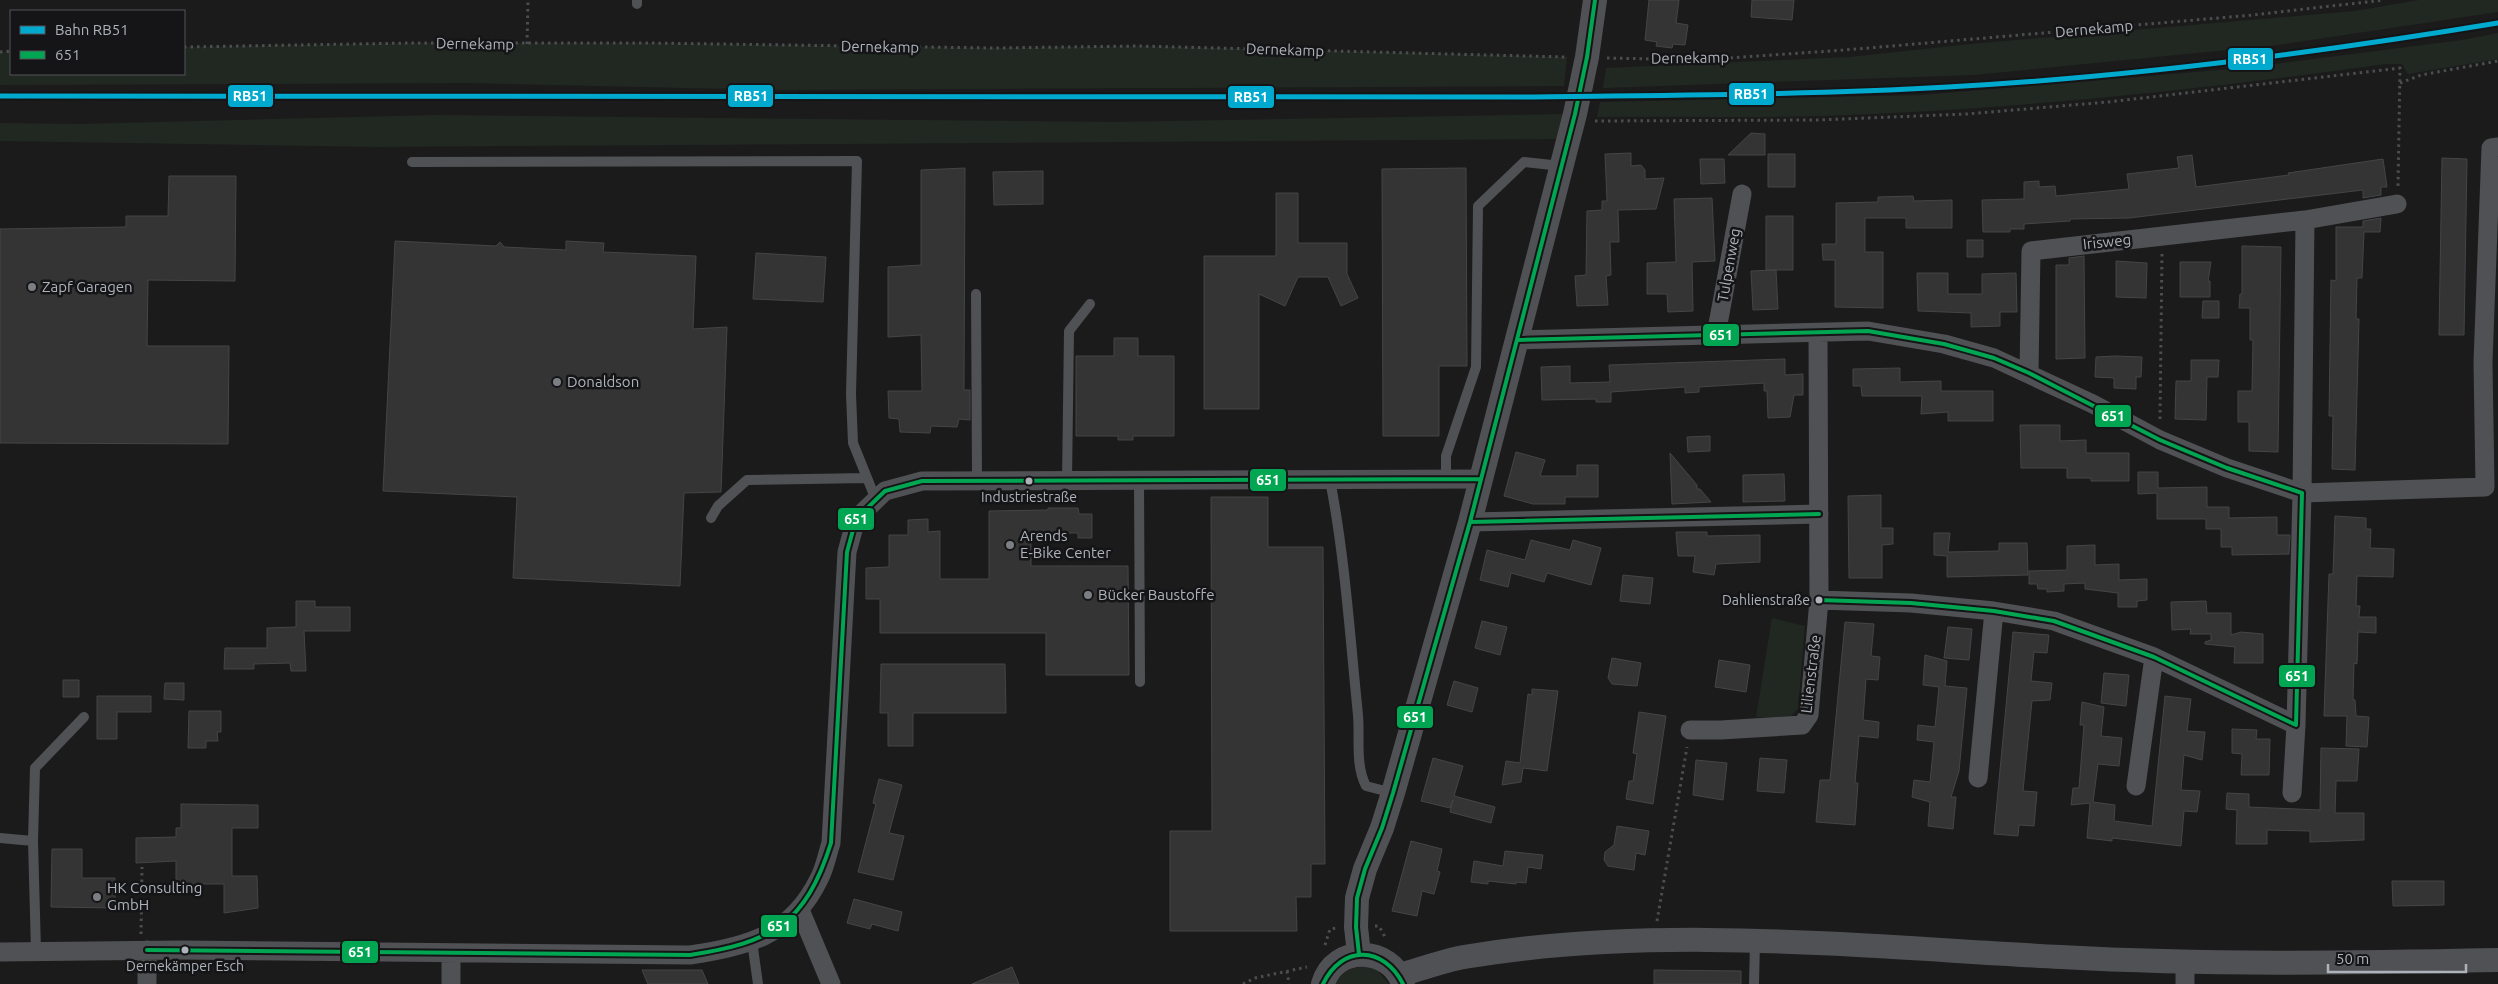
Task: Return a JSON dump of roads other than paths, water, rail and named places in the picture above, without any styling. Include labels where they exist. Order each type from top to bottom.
[{"type":"street","points":[[1359,954],[1356,927],[1357,898],[1365,868],[1382,828],[1393,793],[1470,522],[1575,114],[1587,57],[1595,0]]},
{"type":"street","points":[[1517,340],[1868,331],[1944,344],[1994,358],[2029,373],[2160,440],[2227,468],[2302,493],[2485,487],[2491,363],[2491,148],[2498,147]]},
{"type":"street","name":"Tulpenweg","points":[[1716,335],[1742,194]]},
{"type":"street","name":"Irisweg","points":[[2029,373],[2031,251],[2306,220],[2397,204]]},
{"type":"street","points":[[2292,793],[2296,725],[2302,493],[2306,220]]},
{"type":"street","name":"Lilienstraße","points":[[1690,730],[1802,725],[1809,715],[1819,600],[1818,333]]},
{"type":"street","points":[[0,952],[144,950],[690,955],[730,949],[770,934],[800,910],[820,878],[831,843],[847,552],[856,519],[885,491],[922,481],[1481,480]]},
{"type":"street","points":[[1470,522],[1819,514]]},
{"type":"street","points":[[1819,600],[1911,603],[1994,611],[2054,621],[2154,657],[2296,725]]},
{"type":"street","points":[[1978,778],[1994,611]]},
{"type":"street","points":[[2136,786],[2154,657]]},
{"type":"street","points":[[800,910],[831,984]]},
{"type":"street","points":[[1323,984],[1331,967],[1344,958],[1359,954],[1375,955],[1389,963],[1401,979],[1460,958],[1530,948],[1599,942],[1755,942],[2185,973],[2498,960]]},
{"type":"street","points":[[144,950],[147,984]]},
{"type":"street","points":[[451,953],[451,984]]},
{"type":"lane","points":[[412,162],[857,161],[852,394],[853,443],[876,500]]},
{"type":"lane","points":[[1446,479],[1446,456],[1476,367],[1478,206],[1524,162],[1562,166]]},
{"type":"lane","points":[[976,294],[977,481]]},
{"type":"lane","points":[[1067,480],[1069,331],[1090,304]]},
{"type":"lane","points":[[711,518],[718,506],[747,480],[867,478]]},
{"type":"lane","points":[[1140,480],[1140,682]]},
{"type":"lane","points":[[1330,480],[1340,547],[1359,727],[1360,774],[1366,786],[1393,793]]},
{"type":"lane","points":[[36,951],[33,841],[36,768],[84,717]]},
{"type":"lane","points":[[0,838],[33,841]]},
{"type":"lane","points":[[752,941],[758,984]]},
{"type":"lane","points":[[1754,984],[1755,942]]},
{"type":"rail line","name":"RB51","points":[[0,96],[1526,97],[1842,92],[2017,83],[2155,70],[2293,54],[2498,23]]},
{"type":"place","name":"Zapf Garagen","points":[[32,287]]},
{"type":"place","name":"Donaldson","points":[[557,382]]},
{"type":"place","name":"Industriestraße","points":[[1029,481]]},
{"type":"place","name":"Arends E-Bike Center","points":[[1010,545]]},
{"type":"place","name":"Bücker Baustoffe","points":[[1088,595]]},
{"type":"place","name":"Dahlienstraße","points":[[1819,600]]},
{"type":"place","name":"HK Consulting GmbH","points":[[97,897]]},
{"type":"place","name":"Dernekämper Esch","points":[[185,950]]}]
